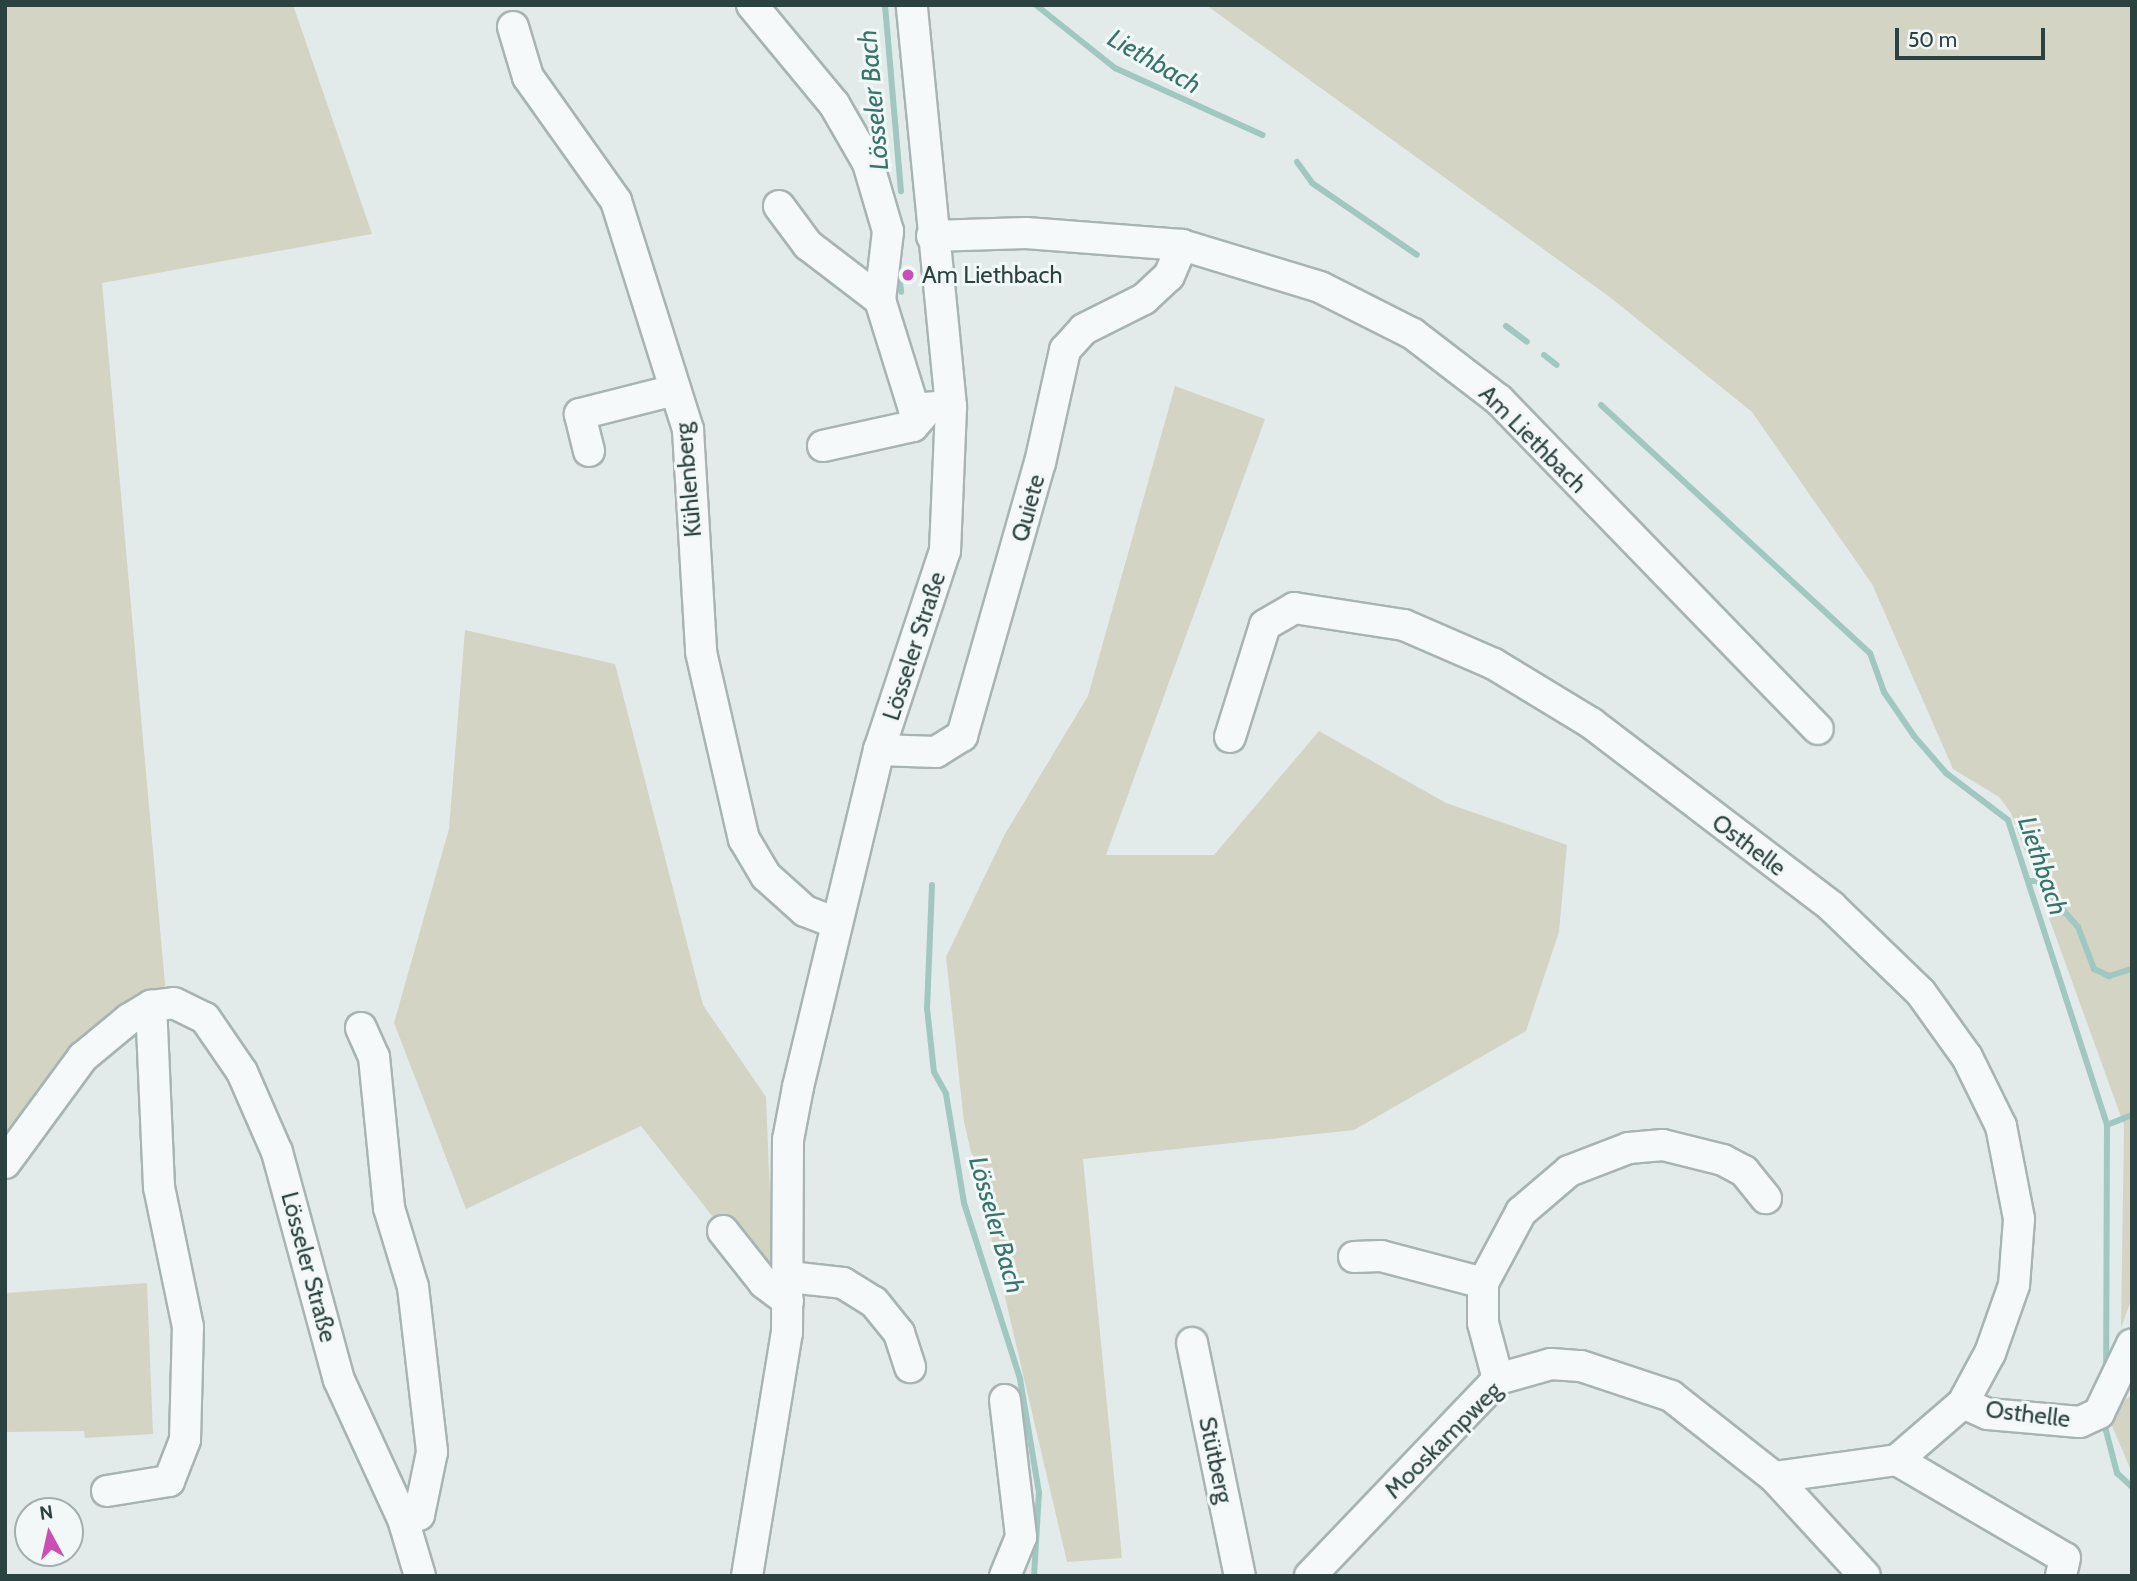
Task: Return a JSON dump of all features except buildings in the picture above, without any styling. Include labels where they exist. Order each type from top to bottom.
[{"type":"street","points":[[752,5],[834,104],[868,163],[888,231],[880,300],[902,385],[914,409],[938,408]]},
{"type":"street","name":"Lösseler Straße","points":[[747,1576],[789,1289],[788,1140],[836,923],[879,750],[945,551],[932,236],[912,5]]},
{"type":"street","name":"Kühlenberg","points":[[513,27],[528,77],[616,201],[688,430],[701,652],[744,839],[766,876],[805,911],[836,923]]},
{"type":"street","points":[[779,206],[808,246],[880,300]]},
{"type":"street","name":"Am Liethbach","points":[[932,236],[1026,233],[1182,245],[1320,286],[1423,342],[1499,400],[1818,729]]},
{"type":"street","name":"Quiete","points":[[879,750],[936,752],[962,736],[1040,463],[1065,350],[1084,329],[1144,299],[1170,276],[1182,245]]},
{"type":"street","points":[[589,452],[580,414],[675,390]]},
{"type":"street","points":[[823,446],[913,426],[938,408]]},
{"type":"street","name":"Osthelle","points":[[1230,737],[1265,625],[1294,607],[1404,625],[1494,664],[1591,723],[1831,905],[1920,993],[1967,1057],[2000,1126],[2019,1219],[2014,1285],[1990,1353],[1963,1403],[1897,1460]]},
{"type":"street","points":[[5,1163],[83,1057],[151,1006]]},
{"type":"street","points":[[107,1491],[170,1481],[185,1440],[188,1327],[159,1187],[151,1006]]},
{"type":"street","name":"Lösseler Straße","points":[[151,1006],[188,1007],[227,1046],[253,1094],[285,1178],[342,1390],[403,1519],[420,1576]]},
{"type":"street","points":[[361,1028],[374,1057],[389,1208],[413,1287],[432,1452],[419,1515],[403,1519]]},
{"type":"street","points":[[1498,1379],[1483,1323],[1483,1283],[1521,1212],[1569,1171],[1599,1157],[1663,1145],[1698,1151],[1744,1171],[1766,1198]]},
{"type":"street","points":[[723,1231],[764,1283],[789,1289],[843,1283],[874,1302],[899,1333],[910,1367]]},
{"type":"street","points":[[1354,1257],[1381,1255],[1483,1283]]},
{"type":"street","name":"Stütberg","points":[[1192,1343],[1240,1576]]},
{"type":"street","name":"Osthelle","points":[[1963,1403],[1988,1414],[2080,1422],[2099,1413],[2132,1344]]},
{"type":"street","name":"Mooskampweg","points":[[1310,1576],[1498,1379],[1551,1364],[1581,1366],[1671,1396],[1774,1477],[1865,1576]]},
{"type":"street","points":[[1005,1400],[1021,1537],[1005,1576]]},
{"type":"street","points":[[1774,1477],[1897,1460],[2066,1558],[2061,1576]]},
{"type":"green space","points":[[5,5],[293,5],[372,234],[102,283],[166,995],[78,1055],[19,1116],[5,1144]]},
{"type":"green space","points":[[1206,5],[2132,5],[2132,1298],[2121,1328],[2124,1125],[2011,813],[1999,797],[1953,769],[1872,584],[1752,412],[1611,298]]},
{"type":"green space","points":[[1175,386],[1265,419],[1106,855],[1214,855],[1319,731],[1446,803],[1567,845],[1559,932],[1526,1031],[1354,1130],[1083,1159],[1122,1558],[1067,1562],[964,1122],[946,957],[1005,834],[1088,696]]},
{"type":"green space","points":[[465,630],[615,664],[703,1005],[766,1097],[774,1294],[641,1126],[466,1209],[394,1023],[449,829]]},
{"type":"green space","points":[[147,1283],[153,1434],[85,1438],[84,1431],[5,1432],[5,1293]]},
{"type":"green space","points":[[2132,1395],[2132,1473],[2106,1412]]},
{"type":"waterway","name":"Lösseler Bach","points":[[885,5],[901,191]]},
{"type":"waterway","name":"Liethbach","points":[[1036,5],[1115,68],[1263,135]]},
{"type":"waterway","name":"Liethbach","points":[[1297,162],[1312,183],[1417,255]]},
{"type":"waterway","name":"Lösseler Bach","points":[[898,266],[901,292]]},
{"type":"waterway","name":"Liethbach","points":[[1506,326],[1527,342]]},
{"type":"waterway","name":"Liethbach","points":[[1544,355],[1557,365]]},
{"type":"waterway","name":"Liethbach","points":[[1601,405],[1870,653],[1884,692],[1914,736],[1946,773],[2008,820],[2107,1125],[2106,1369]]},
{"type":"waterway","points":[[2028,881],[2037,881],[2078,927],[2094,969],[2109,976],[2132,969]]},
{"type":"waterway","name":"Lösseler Bach","points":[[932,885],[927,1008],[934,1072],[946,1094],[964,1203],[1020,1379],[1039,1492],[1034,1576]]},
{"type":"waterway","points":[[2107,1125],[2132,1115]]},
{"type":"waterway","name":"Liethbach","points":[[2104,1423],[2117,1473],[2132,1487]]},
{"type":"place","name":"Am Liethbach","points":[[908,275]]}]
